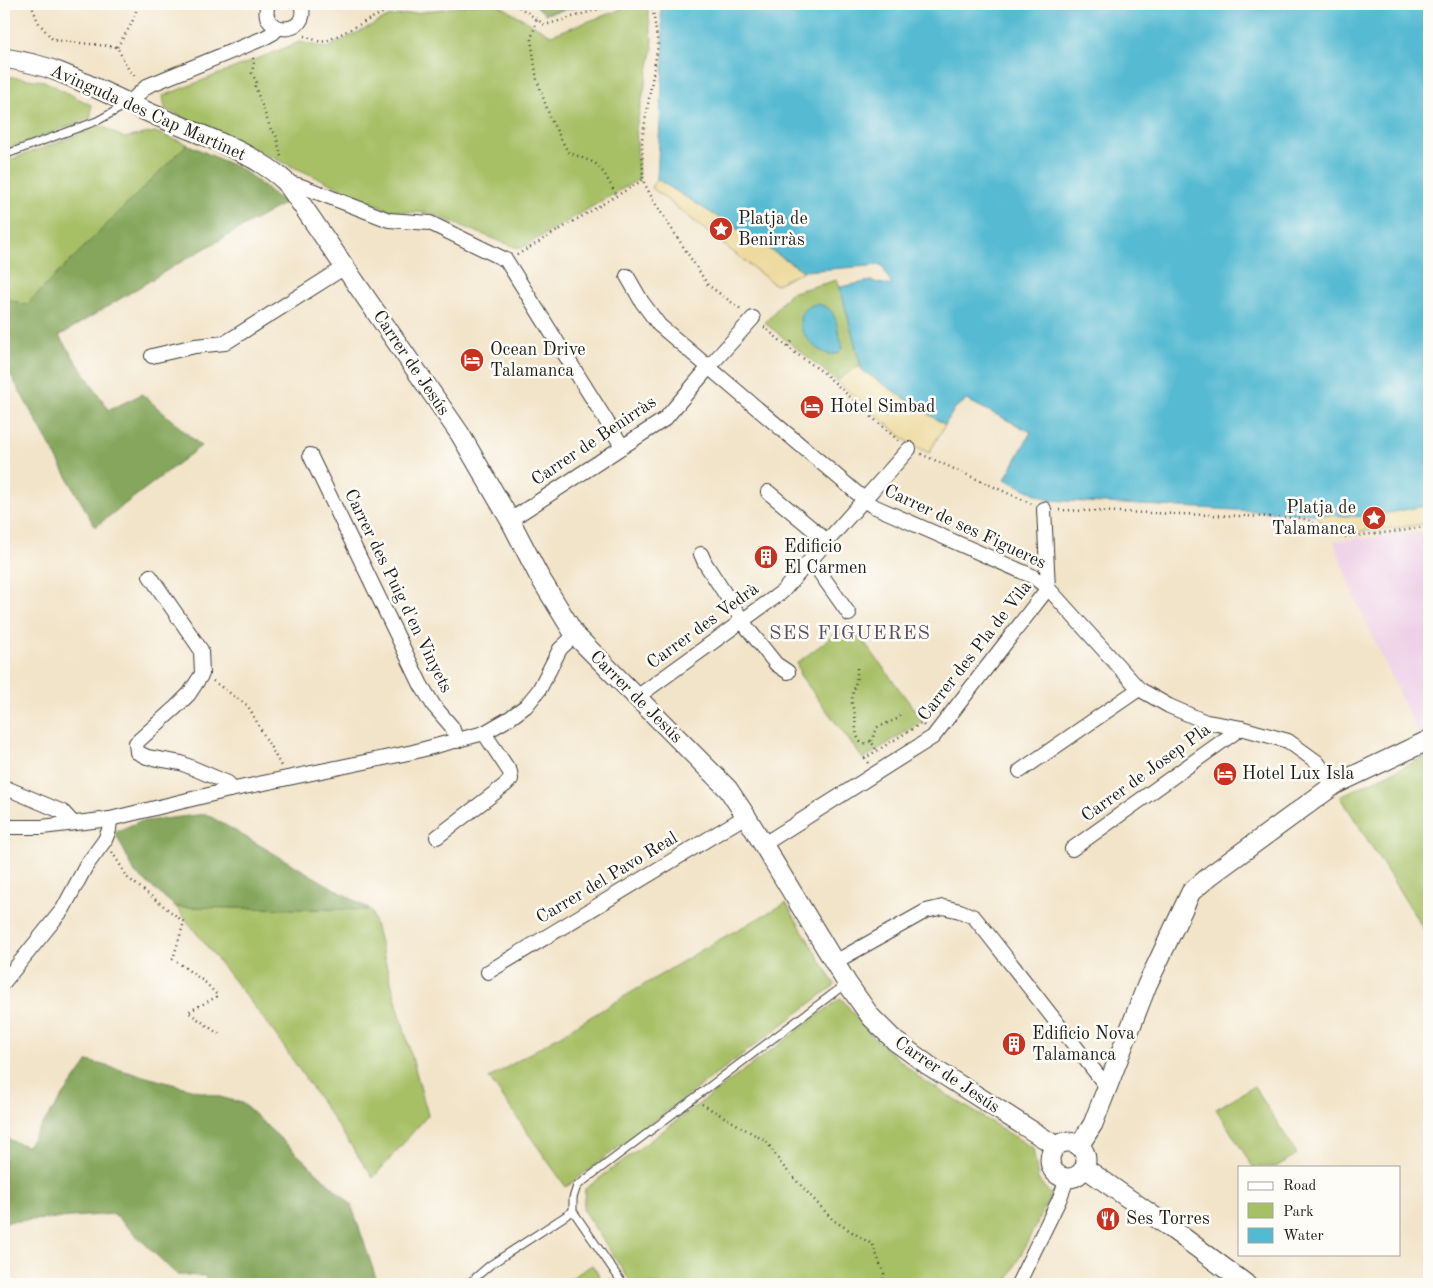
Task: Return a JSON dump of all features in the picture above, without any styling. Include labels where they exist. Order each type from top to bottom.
[{"type":"street","points":[[268,4],[267,14],[269,20],[278,28],[288,29],[293,27],[301,18],[303,12],[301,4]]},
{"type":"street","points":[[128,104],[147,86],[248,45],[273,33],[278,28]]},
{"type":"street","name":"Avinguda des Cap Martinet","points":[[4,58],[33,63],[60,72],[263,163],[281,178]]},
{"type":"street","points":[[281,178],[389,220],[430,223],[506,260],[622,446]]},
{"type":"street","name":"Carrer de Jesús","points":[[281,178],[346,267],[460,434],[574,635],[728,789],[764,844],[847,983],[871,1017],[895,1041],[928,1065],[1056,1146]]},
{"type":"street","points":[[152,356],[195,346],[225,342],[346,267]]},
{"type":"street","name":"Carrer de ses Figueres","points":[[628,276],[642,302],[659,325],[871,505],[1032,576],[1048,588],[1139,689],[1169,706],[1206,722],[1241,728],[1288,741],[1317,762],[1334,785]]},
{"type":"street","name":"Carrer de Benirràs","points":[[510,520],[665,419],[709,366],[753,318]]},
{"type":"street","name":"Carrer des Vedrà","points":[[637,697],[782,592],[909,449]]},
{"type":"street","name":"Carrer des Puig d'en Vinyets","points":[[310,455],[421,685],[434,706],[452,727],[457,741]]},
{"type":"street","points":[[768,492],[827,541]]},
{"type":"street","name":"Carrer des Pla de Vila","points":[[764,844],[933,737],[1048,588],[1044,509]]},
{"type":"street","points":[[701,554],[744,621],[776,664],[788,672]]},
{"type":"street","points":[[811,560],[849,614]]},
{"type":"street","points":[[150,576],[201,650],[202,674],[189,694],[136,743],[137,752],[147,757],[181,763],[213,776],[228,783],[230,790]]},
{"type":"street","points":[[4,827],[42,827],[110,819],[230,790],[403,755],[484,733],[526,706],[539,690],[560,649],[574,635]]},
{"type":"street","points":[[1020,771],[1139,689]]},
{"type":"street","name":"Carrer de Josep Pla","points":[[1072,849],[1241,728]]},
{"type":"street","points":[[437,837],[511,779],[510,772],[484,733]]},
{"type":"street","points":[[1079,1146],[1093,1124],[1147,985],[1191,892],[1334,785],[1429,740]]},
{"type":"street","points":[[4,787],[63,812],[73,823]]},
{"type":"street","name":"Carrer del Pavo Real","points":[[488,972],[746,816]]},
{"type":"street","points":[[4,982],[63,909],[86,866],[105,840],[109,830],[110,819]]},
{"type":"street","points":[[835,962],[926,911],[943,907],[960,911],[974,918],[987,932],[1106,1087]]},
{"type":"street","points":[[1068,1142],[1079,1146],[1086,1156],[1085,1168],[1078,1176],[1067,1179],[1055,1174],[1050,1157],[1056,1146],[1068,1142]]},
{"type":"street","points":[[1085,1168],[1246,1284]]},
{"type":"street","points":[[1018,1284],[1059,1200],[1067,1179]]},
{"type":"lane","points":[[4,155],[98,120],[128,104]]},
{"type":"lane","points":[[623,1284],[573,1211],[573,1198],[576,1186],[847,983]]},
{"type":"lane","points":[[468,1284],[490,1265],[573,1211]]},
{"type":"path","points":[[31,4],[38,22],[52,40],[117,47]]},
{"type":"path","points":[[117,47],[128,30],[136,12],[137,4]]},
{"type":"path","points":[[293,27],[304,36],[321,42],[330,40],[386,11],[434,4]]},
{"type":"path","points":[[515,4],[545,25],[616,4]]},
{"type":"path","points":[[652,4],[658,45],[642,140],[643,180],[653,200],[708,285],[824,373],[909,449],[1044,509],[1301,518],[1312,521],[1335,536],[1344,537],[1429,526]]},
{"type":"path","points":[[537,20],[531,39],[532,47],[537,80],[551,120],[568,152],[595,163],[604,173],[617,196]]},
{"type":"path","points":[[248,45],[254,62],[252,73],[257,83],[255,86],[271,130],[276,134],[281,155],[281,178]]},
{"type":"path","points":[[117,47],[129,70],[147,86]]},
{"type":"path","points":[[506,260],[643,180]]},
{"type":"path","points":[[788,346],[794,339]]},
{"type":"path","points":[[857,668],[858,676],[851,700],[855,716],[855,731],[858,739],[867,744],[871,741],[878,727],[897,718],[901,714]]},
{"type":"path","points":[[202,674],[248,706],[288,778]]},
{"type":"path","points":[[871,741],[877,751]]},
{"type":"path","points":[[105,840],[128,878],[184,922],[173,959],[206,983],[218,996],[188,1012],[220,1035]]},
{"type":"path","points":[[694,1098],[767,1142],[782,1165],[833,1220],[873,1246],[884,1274],[882,1284]]},
{"type":"path","points":[[678,1284],[698,1280],[706,1284]]},
{"type":"shaded area","points":[[1429,532],[1429,729],[1418,734],[1358,605],[1334,541]]},
{"type":"green space","points":[[477,4],[497,4],[551,35],[622,9],[626,4],[647,4],[653,47],[636,128],[639,179],[520,249],[428,213],[391,211],[165,109],[163,96],[300,42],[327,48],[388,17]]},
{"type":"green space","points":[[534,4],[592,4],[545,14]]},
{"type":"green space","points":[[4,76],[44,81],[91,105],[91,118],[4,150]]},
{"type":"green space","points":[[102,126],[124,138],[155,132],[187,144],[26,305],[4,298],[4,162]]},
{"type":"green space","points":[[187,144],[243,170],[285,203],[174,266],[59,336],[109,410],[142,394],[201,446],[95,527],[4,363],[4,298],[26,305]]},
{"type":"green space","points":[[837,280],[861,367],[855,368],[837,381],[765,323],[790,293]]},
{"type":"green space","points":[[850,623],[923,721],[863,759],[800,675],[797,663]]},
{"type":"green space","points":[[1429,755],[1429,938],[1340,796]]},
{"type":"green space","points":[[206,814],[371,910],[176,907],[135,873],[115,832],[138,822]]},
{"type":"green space","points":[[786,903],[835,985],[566,1187],[489,1078],[715,942]]},
{"type":"green space","points":[[176,907],[371,910],[428,1115],[373,1178],[271,1028]]},
{"type":"green space","points":[[841,998],[872,1036],[920,1078],[1033,1148],[1038,1179],[1051,1195],[1006,1284],[632,1284],[583,1210],[585,1189]]},
{"type":"green space","points":[[88,1061],[242,1103],[351,1204],[378,1284],[209,1284],[205,1276],[177,1275],[114,1214],[4,1222],[4,1138],[27,1146]]},
{"type":"green space","points":[[1254,1086],[1297,1154],[1278,1166],[1252,1166],[1216,1109]]},
{"type":"green space","points":[[592,1265],[605,1284],[562,1284]]},
{"type":"sand","name":"Platja de Benirràs","points":[[657,179],[804,271],[775,285],[651,187]]},
{"type":"sand","points":[[861,367],[863,371],[945,425],[929,453],[909,443],[837,381],[855,368]]},
{"type":"sand","name":"Platja de Talamanca","points":[[1429,505],[1429,523],[1344,533],[1328,527],[1316,514],[1368,517]]},
{"type":"water","points":[[660,4],[1429,4],[1429,505],[1368,517],[1048,500],[1005,479],[1031,432],[967,400],[955,408],[945,425],[862,370],[840,287],[871,281],[892,286],[882,265],[804,271],[657,179],[664,48]]},
{"type":"water","points":[[816,304],[829,309],[836,319],[842,349],[835,354],[825,353],[816,348],[807,339],[802,329],[800,318],[804,310]]},
{"type":"place","name":"Platja de Benirràs","points":[[721,229]]},
{"type":"place","name":"Ocean Drive Talamanca","points":[[472,360]]},
{"type":"place","name":"Hotel Simbad","points":[[812,407]]},
{"type":"place","name":"Platja de Talamanca","points":[[1374,518]]},
{"type":"place","name":"Edificio El Carmen","points":[[766,557]]},
{"type":"place","name":"Hotel Lux Isla","points":[[1225,774]]},
{"type":"place","name":"Edificio Nova Talamanca","points":[[1014,1044]]},
{"type":"place","name":"Ses Torres","points":[[1108,1219]]},
{"type":"district","name":"SES FIGUERES","points":[[850,634]]}]
